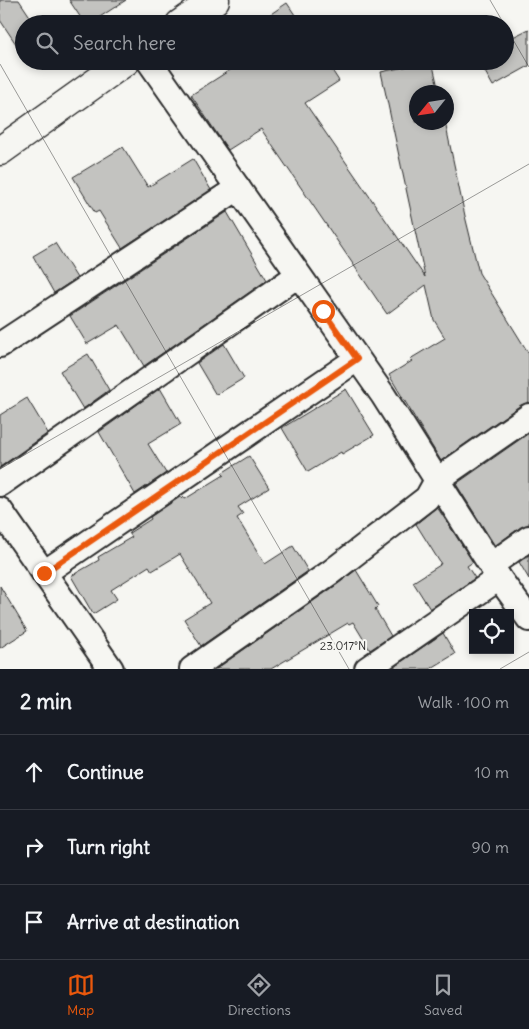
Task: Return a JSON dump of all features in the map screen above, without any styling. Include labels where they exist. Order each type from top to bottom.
[{"type":"street","points":[[193,15],[215,0]]},
{"type":"street","points":[[0,151],[113,70]]},
{"type":"street","points":[[155,70],[382,395],[495,571],[529,619]]},
{"type":"street","points":[[0,345],[238,188]]},
{"type":"street","points":[[0,484],[298,275]]},
{"type":"street","points":[[44,573],[357,359]]},
{"type":"street","points":[[192,669],[330,572],[428,498],[437,480],[529,416]]},
{"type":"street","points":[[0,510],[111,669]]},
{"type":"street","points":[[367,669],[495,571],[529,538]]},
{"type":"building","points":[[0,0],[19,0],[29,15],[15,15],[15,42],[0,20]]},
{"type":"building","points":[[69,0],[126,0],[103,15],[79,15]]},
{"type":"building","points":[[287,3],[295,15],[269,15]]},
{"type":"building","points":[[529,29],[529,66],[493,86],[484,70],[514,70],[514,36]]},
{"type":"building","points":[[230,70],[332,70],[339,81],[305,103],[425,277],[381,72],[390,70],[434,70],[437,85],[409,85],[409,130],[447,130],[479,273],[529,354],[529,402],[521,405],[441,461],[389,375],[412,361],[410,359],[445,338],[434,320],[426,285],[387,314],[261,129],[228,150],[191,95]]},
{"type":"building","points":[[123,147],[148,187],[193,159],[211,190],[122,248],[99,211],[95,213],[73,177]]},
{"type":"building","points":[[227,212],[267,280],[144,366],[119,325],[87,344],[70,316]]},
{"type":"building","points":[[55,243],[77,278],[54,293],[33,256]]},
{"type":"building","points":[[224,344],[244,378],[216,395],[197,363]]},
{"type":"building","points":[[88,354],[109,390],[83,409],[60,371]]},
{"type":"building","points":[[160,388],[181,424],[148,444],[166,473],[135,494],[99,432]]},
{"type":"building","points":[[346,389],[374,435],[308,472],[282,428]]},
{"type":"building","points":[[27,398],[48,433],[0,467],[0,415]]},
{"type":"building","points":[[529,433],[529,524],[521,527],[495,546],[456,484]]},
{"type":"building","points":[[249,456],[269,488],[238,507],[243,514],[237,518],[265,564],[293,546],[308,571],[201,646],[184,619],[210,603],[180,554],[152,571],[149,566],[111,590],[117,599],[93,614],[71,576],[99,560],[98,557],[132,537],[129,533],[151,519],[150,517],[180,497],[185,499],[224,475],[222,473]]},
{"type":"building","points":[[437,507],[473,562],[467,566],[475,578],[430,609],[413,582],[441,564],[416,524]]},
{"type":"building","points":[[529,555],[529,579],[519,562]]},
{"type":"building","points":[[356,570],[378,606],[375,609],[391,636],[370,650],[353,622],[348,623],[271,669],[216,669],[339,583]]},
{"type":"building","points":[[0,586],[27,631],[0,648]]},
{"type":"building","points":[[443,633],[455,654],[430,669],[391,669]]},
{"type":"route","points":[[44,573],[357,359],[323,311]]}]
